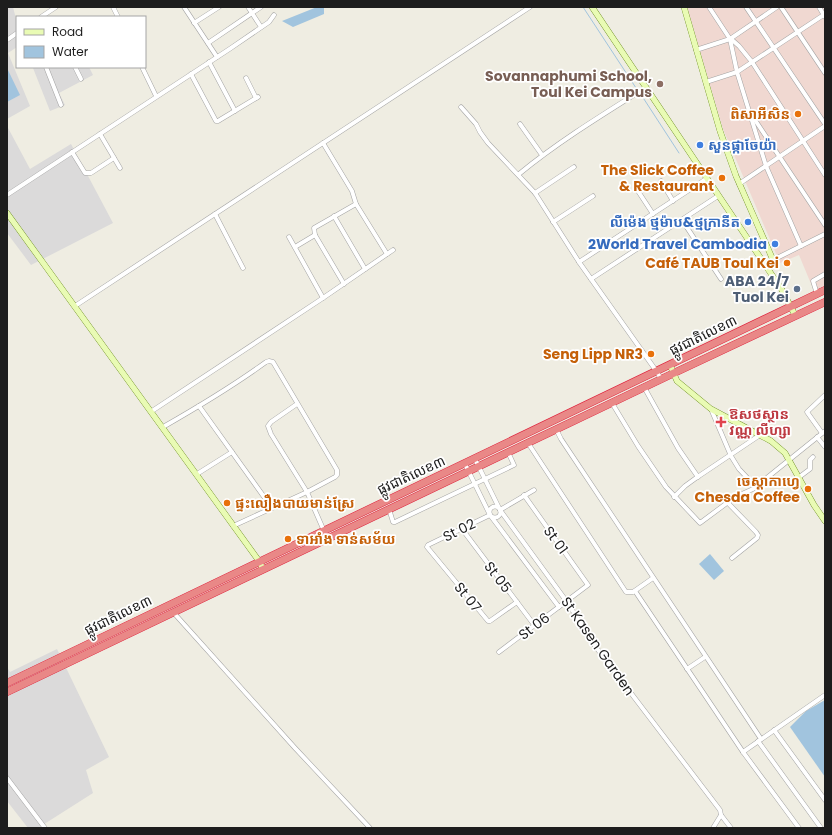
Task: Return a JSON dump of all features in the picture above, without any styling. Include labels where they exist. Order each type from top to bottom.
[{"type":"highway","name":"ផ្លូវជាតិលេខ៣","points":[[7,683],[825,290]]},
{"type":"highway","name":"ផ្លូវជាតិលេខ៣","points":[[7,692],[478,466],[825,302]]},
{"type":"street","points":[[42,16],[56,7]]},
{"type":"street","points":[[113,7],[118,16]]},
{"type":"street","points":[[184,7],[217,57]]},
{"type":"street","points":[[194,23],[219,7]]},
{"type":"street","points":[[248,7],[261,28]]},
{"type":"street","points":[[208,43],[261,7]]},
{"type":"street","points":[[75,306],[530,7]]},
{"type":"street","points":[[592,7],[641,90],[718,196],[782,290],[795,315]]},
{"type":"street","points":[[684,7],[720,131],[739,184],[772,260]]},
{"type":"street","points":[[709,7],[730,39],[739,46],[752,62],[825,175]]},
{"type":"street","points":[[739,184],[825,125],[746,7]]},
{"type":"street","points":[[696,50],[730,39],[777,7]]},
{"type":"street","points":[[781,7],[825,73]]},
{"type":"street","points":[[706,82],[737,72],[825,15],[819,7]]},
{"type":"street","points":[[48,12],[50,16]]},
{"type":"street","points":[[7,195],[261,28],[269,22],[274,15]]},
{"type":"street","points":[[7,40],[16,34]]},
{"type":"street","points":[[730,39],[737,72],[766,166],[801,246]]},
{"type":"street","points":[[209,62],[235,110]]},
{"type":"street","points":[[46,68],[61,105]]},
{"type":"street","points":[[76,68],[81,79]]},
{"type":"street","points":[[142,68],[156,96]]},
{"type":"street","points":[[191,74],[216,121],[257,97],[246,78]]},
{"type":"street","points":[[519,174],[542,155],[641,90]]},
{"type":"street","points":[[461,107],[476,124],[488,143],[519,174],[535,193],[579,262],[657,372],[660,380]]},
{"type":"street","points":[[748,109],[825,225]]},
{"type":"street","points":[[520,124],[542,155]]},
{"type":"street","points":[[100,134],[120,168]]},
{"type":"street","points":[[323,143],[352,191],[356,204],[387,254]]},
{"type":"street","points":[[72,152],[87,174],[114,158]]},
{"type":"street","points":[[535,193],[574,167]]},
{"type":"street","points":[[579,262],[706,179]]},
{"type":"street","points":[[661,181],[673,201]]},
{"type":"street","points":[[636,188],[653,214]]},
{"type":"street","points":[[553,222],[593,196]]},
{"type":"street","points":[[591,279],[718,196]]},
{"type":"street","points":[[344,284],[315,235],[314,228],[356,204]]},
{"type":"street","points":[[7,213],[197,474],[263,569]]},
{"type":"street","points":[[215,214],[243,268]]},
{"type":"street","points":[[334,216],[365,269]]},
{"type":"street","points":[[682,220],[721,279]]},
{"type":"street","points":[[765,265],[772,260],[825,234]]},
{"type":"street","points":[[295,247],[315,235]]},
{"type":"street","points":[[289,237],[323,298]]},
{"type":"street","points":[[152,412],[393,250]]},
{"type":"street","points":[[817,294],[814,281],[825,274]]},
{"type":"street","points":[[163,427],[199,406],[269,361],[273,362],[337,470],[338,475],[307,492],[233,526]]},
{"type":"street","points":[[670,365],[677,381],[710,409],[771,441],[785,453],[798,478],[825,521]]},
{"type":"street","points":[[644,387],[678,448],[698,477]]},
{"type":"street","points":[[612,403],[638,446],[666,487],[674,497],[700,522],[727,502],[756,487],[788,459],[824,432],[807,412],[825,395]]},
{"type":"street","points":[[297,404],[271,422],[268,426],[271,434],[307,492],[324,531]]},
{"type":"street","points":[[199,406],[272,508]]},
{"type":"street","points":[[710,409],[731,456],[739,469],[756,487]]},
{"type":"street","points":[[556,429],[561,439],[760,740],[821,828]]},
{"type":"street","points":[[674,497],[685,486],[760,435]]},
{"type":"street","points":[[817,437],[825,447]]},
{"type":"street","points":[[528,443],[623,589],[629,593],[635,591],[653,578]]},
{"type":"street","points":[[197,474],[232,452]]},
{"type":"street","points":[[389,509],[393,522],[395,522],[475,485],[514,465],[508,452]]},
{"type":"street","points":[[798,478],[810,469],[810,460],[813,457]]},
{"type":"street","name":"St Kasen Garden","points":[[475,459],[500,510],[567,602],[589,638],[720,810],[721,815],[731,828]]},
{"type":"street","name":"St Kasen Garden","points":[[465,464],[490,515],[559,607]]},
{"type":"street","points":[[500,510],[496,507],[492,508],[490,510],[490,515],[495,518],[500,513],[500,510],[534,490]]},
{"type":"street","name":"St 01","points":[[524,495],[588,585]]},
{"type":"street","points":[[727,502],[758,535],[757,538],[732,558]]},
{"type":"street","name":"St 02","points":[[427,546],[490,515]]},
{"type":"street","name":"St 05","points":[[462,529],[534,626]]},
{"type":"street","name":"St 07","points":[[427,546],[488,621],[517,602]]},
{"type":"street","name":"St 06","points":[[499,652],[588,585]]},
{"type":"street","points":[[635,591],[743,752],[799,828]]},
{"type":"street","points":[[173,612],[295,748],[370,828]]},
{"type":"street","points":[[687,669],[706,657]]},
{"type":"street","points":[[743,752],[825,695]]},
{"type":"street","points":[[774,730],[825,800]]},
{"type":"street","points":[[7,778],[44,828]]},
{"type":"street","points":[[713,828],[721,815]]},
{"type":"shaded area","points":[[7,7],[13,7],[16,19],[16,48],[8,53],[30,106],[7,119]]},
{"type":"shaded area","points":[[687,7],[825,7],[825,285],[814,291],[799,255],[780,263],[723,129]]},
{"type":"shaded area","points":[[33,68],[90,68],[93,75],[59,93],[65,105],[50,111]]},
{"type":"shaded area","points":[[7,126],[30,169],[71,144],[113,223],[31,265],[7,233]]},
{"type":"shaded area","points":[[57,649],[109,757],[86,770],[93,793],[38,828],[28,828],[7,801],[7,667],[10,672]]},
{"type":"water","points":[[317,7],[324,7],[324,14],[293,27],[282,21]]},
{"type":"water","points":[[7,68],[20,95],[7,102]]},
{"type":"water","points":[[710,554],[724,571],[714,580],[699,564]]},
{"type":"water","points":[[825,700],[825,777],[790,727],[806,711]]},
{"type":"waterway","points":[[583,7],[638,91]]},
{"type":"waterway","points":[[640,93],[679,153]]},
{"type":"place","name":"Sovannaphumi School, Toul Kei Campus","points":[[660,84]]},
{"type":"place","name":"ពិសាអីសិន","points":[[798,114]]},
{"type":"place","name":"សួនផ្កាចែយ៉ា","points":[[700,145]]},
{"type":"place","name":"The Slick Coffee & Restaurant","points":[[722,178]]},
{"type":"place","name":"លីម៉េង ថ្មម៉ាប&ថ្មក្រានីត","points":[[748,222]]},
{"type":"place","name":"2World Travel Cambodia","points":[[775,244]]},
{"type":"place","name":"Café TAUB Toul Kei","points":[[787,263]]},
{"type":"place","name":"ABA 24/7 Tuol Kei","points":[[797,289]]},
{"type":"place","name":"Seng Lipp NR3","points":[[651,354]]},
{"type":"place","name":"ឱសថស្ថាន វណ្ណ លីហ្សា","points":[[721,422]]},
{"type":"place","name":"ចេស្ដាកាហ្វេ Chesda Coffee","points":[[808,489]]},
{"type":"place","name":"ផ្ទះលឿងបាយមាន់ស្រែ","points":[[227,503]]},
{"type":"place","name":"ទាអាំង ទាន់សម័យ","points":[[288,539]]}]
